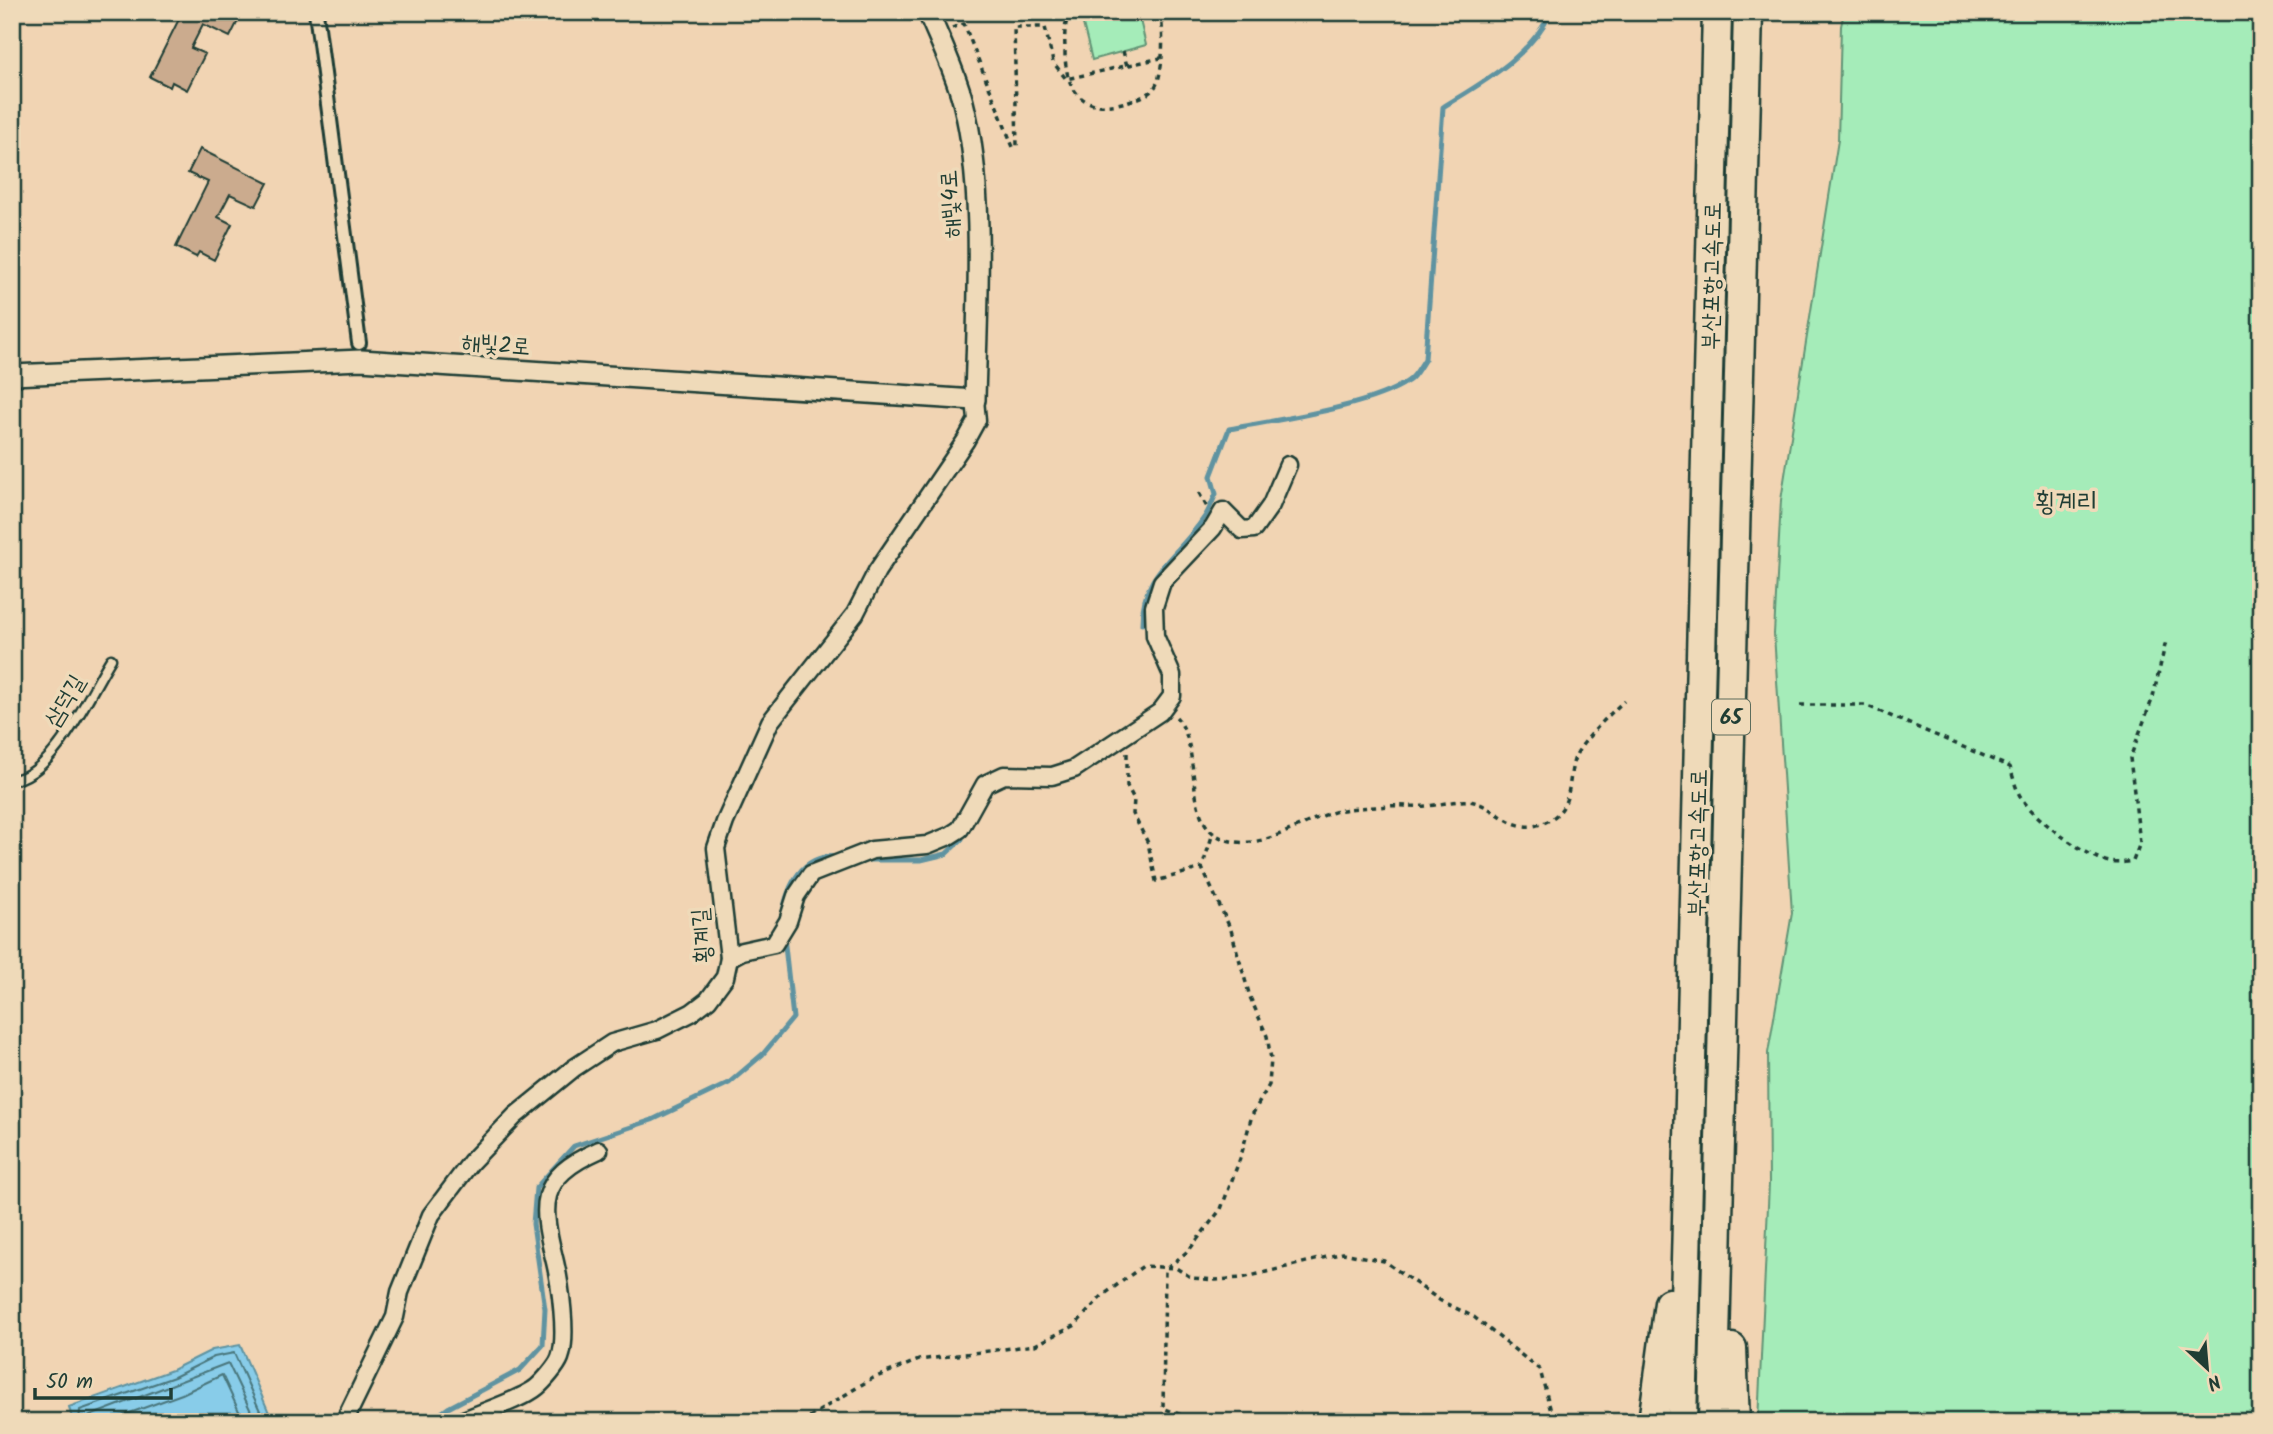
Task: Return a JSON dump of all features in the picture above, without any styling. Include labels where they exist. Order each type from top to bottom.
[{"type":"highway","name":"부산포항고속도로","points":[[1682,1422],[1717,12]]},
{"type":"highway","name":"부산포항고속도로","points":[[1713,1422],[1748,12]]},
{"type":"highway","points":[[1654,1422],[1689,1148]]},
{"type":"highway","points":[[1720,1161],[1735,1422]]},
{"type":"street","points":[[316,12],[359,343]]},
{"type":"street","name":"해빛4로","points":[[928,12],[963,101],[970,142],[978,275],[975,400]]},
{"type":"street","name":"해빛2로","points":[[12,375],[361,360],[975,400]]},
{"type":"street","name":"횡계길","points":[[344,1422],[396,1317],[400,1292],[430,1215],[471,1162],[515,1116],[574,1068],[612,1043],[657,1030],[708,1000],[725,977],[729,958],[716,848],[725,822],[770,722],[855,614],[877,571],[977,420],[975,400]]},
{"type":"street","points":[[729,958],[742,951],[774,944],[796,896],[811,874],[872,850],[928,845],[938,841],[960,829],[985,784],[1004,775],[1052,776],[1074,769],[1164,706],[1171,696],[1172,674],[1155,636],[1154,607],[1161,583],[1213,528],[1223,511],[1242,530],[1254,529],[1271,505],[1287,465]]},
{"type":"street","points":[[459,1422],[537,1387],[560,1358],[563,1334],[559,1284],[548,1238],[545,1204],[551,1190],[574,1161],[599,1150]]},
{"type":"lane","name":"삼덕길","points":[[12,780],[30,774],[54,751],[111,659]]},
{"type":"path","points":[[1066,79],[1065,23],[1070,12]]},
{"type":"path","points":[[937,34],[964,23],[1013,147],[1017,146],[1014,27],[1045,27],[1054,62],[1084,100],[1114,107],[1144,97],[1155,87],[1161,58],[1163,26],[1160,12]]},
{"type":"path","points":[[1123,51],[1127,66]]},
{"type":"path","points":[[1066,79],[1161,58]]},
{"type":"path","points":[[1199,493],[1204,505]]},
{"type":"path","points":[[1800,705],[1866,705],[1969,752],[2010,767],[2019,794],[2027,805],[2062,835],[2100,859],[2125,863],[2133,860],[2140,844],[2130,758],[2153,697],[2166,641]]},
{"type":"path","points":[[1164,706],[1181,723],[1191,748],[1193,784],[1204,820],[1213,833],[1247,844],[1300,827],[1332,812],[1401,805],[1423,807],[1470,800],[1508,822],[1527,826],[1552,819],[1567,802],[1576,756],[1624,701]]},
{"type":"path","points":[[1118,739],[1129,755],[1127,786],[1134,799],[1133,814],[1148,844],[1156,881],[1202,868]]},
{"type":"path","points":[[1199,1422],[1163,1408],[1161,1400],[1167,1267],[1189,1250],[1221,1209],[1241,1156],[1252,1115],[1269,1085],[1271,1059],[1267,1036],[1250,997],[1231,930],[1202,868],[1213,833]]},
{"type":"path","points":[[800,1422],[871,1379],[919,1360],[1035,1345],[1074,1326],[1102,1296],[1143,1266],[1176,1268],[1192,1278],[1216,1280],[1242,1278],[1343,1252],[1384,1261],[1441,1301],[1474,1317],[1540,1370],[1553,1419],[1558,1422]]},
{"type":"green space","points":[[1080,12],[1138,12],[1146,45],[1092,60]]},
{"type":"green space","points":[[1844,12],[2261,12],[2261,1422],[1758,1422],[1769,1184],[1768,1053],[1792,913],[1774,634],[1781,500],[1838,140],[1841,26]]},
{"type":"water","points":[[240,1345],[273,1422],[73,1422],[69,1407],[172,1370],[212,1350]]},
{"type":"building","points":[[182,13],[242,13],[230,37],[203,24],[191,48],[205,54],[187,90],[172,82],[170,87],[150,77]]},
{"type":"building","points":[[200,149],[268,183],[256,206],[230,194],[218,217],[232,224],[214,260],[199,252],[196,257],[176,247],[208,182],[188,173]]},
{"type":"building","points":[[12,208],[20,212],[12,228]]},
{"type":"waterway","points":[[1142,624],[1148,591],[1155,577],[1194,532],[1216,494],[1211,476],[1229,429],[1347,405],[1392,390],[1413,377],[1425,359],[1443,107],[1489,78],[1518,55],[1542,28],[1551,12]]},
{"type":"waterway","points":[[860,860],[921,860],[946,854],[962,839]]},
{"type":"waterway","points":[[782,917],[793,883],[806,866],[827,857],[840,857]]},
{"type":"waterway","points":[[429,1422],[448,1408],[520,1370],[543,1345],[545,1309],[533,1224],[536,1188],[553,1169],[574,1146],[652,1120],[729,1083],[763,1054],[793,1018],[784,937]]},
{"type":"district","name":"횡계리","points":[[2066,501]]}]
